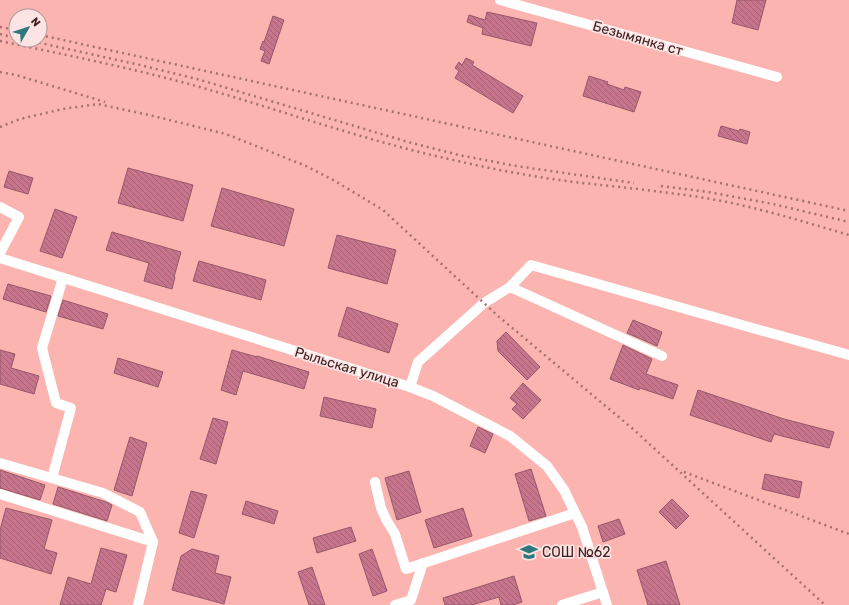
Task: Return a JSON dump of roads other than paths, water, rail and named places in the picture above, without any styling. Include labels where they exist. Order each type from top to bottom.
[{"type":"street","name":"Безымянка ст","points":[[500,0],[777,77]]},
{"type":"street","points":[[0,207],[20,217],[0,253]]},
{"type":"street","name":"Рыльская улица","points":[[0,258],[410,387],[433,396],[510,436],[547,466],[564,490],[582,527],[607,605]]},
{"type":"street","points":[[410,387],[418,362],[484,303],[510,288],[531,265],[849,355]]},
{"type":"street","points":[[52,478],[71,408],[56,403],[42,348],[63,278]]},
{"type":"street","points":[[510,288],[662,356]]},
{"type":"street","points":[[0,462],[103,493],[140,512],[153,542],[138,605]]},
{"type":"street","points":[[375,482],[381,508],[395,534],[406,568],[575,513]]},
{"type":"street","points":[[0,494],[153,542]]},
{"type":"street","points":[[395,605],[411,600],[423,563]]},
{"type":"street","points":[[562,605],[603,592]]},
{"type":"railway","points":[[0,27],[8,28]]},
{"type":"railway","points":[[0,34],[8,36]]},
{"type":"railway","points":[[48,37],[849,211]]},
{"type":"railway","points":[[0,41],[172,79],[392,145],[472,164],[559,180],[672,193],[723,201],[777,214],[849,235]]},
{"type":"railway","points":[[48,45],[197,79],[408,142],[459,155],[516,166],[634,183]]},
{"type":"railway","points":[[0,72],[16,75],[105,102]]},
{"type":"railway","points":[[0,127],[20,119],[63,109],[98,104],[226,134],[306,166],[335,181],[383,210],[498,316],[633,429],[825,605]]},
{"type":"railway","points":[[661,186],[708,192],[773,204],[849,222]]},
{"type":"railway","points":[[684,472],[849,534]]},
{"type":"place","name":"СОШ №62","points":[[529,552]]}]
